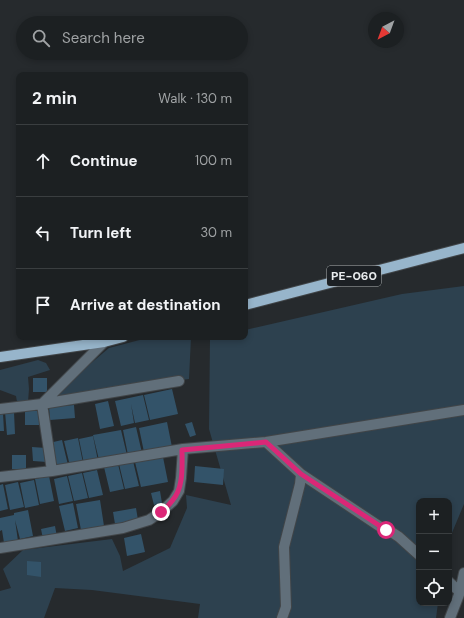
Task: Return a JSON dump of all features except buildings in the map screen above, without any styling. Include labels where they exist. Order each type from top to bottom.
[{"type":"main road","name":"PE-060","points":[[248,304],[464,248]]},
{"type":"main road","points":[[0,357],[112,340]]},
{"type":"street","points":[[42,404],[104,342]]},
{"type":"street","points":[[0,409],[42,404],[180,381]]},
{"type":"street","points":[[42,404],[52,471]]},
{"type":"street","points":[[0,477],[52,471],[182,450],[266,442],[464,410]]},
{"type":"street","points":[[266,442],[301,474],[386,530],[393,533],[416,552]]},
{"type":"street","points":[[0,548],[123,528],[149,520],[161,512],[173,500],[179,491],[182,450]]},
{"type":"street","points":[[282,618],[286,607],[284,547],[300,484],[301,474]]},
{"type":"street","points":[[450,618],[460,592],[464,572]]},
{"type":"street","points":[[452,585],[460,592]]},
{"type":"shaded area","points":[[464,286],[464,504],[452,533],[452,498],[416,498],[416,606],[438,606],[436,618],[198,618],[200,604],[92,590],[55,588],[44,618],[0,618],[0,591],[11,588],[3,569],[23,550],[112,539],[120,556],[123,571],[170,548],[187,508],[186,495],[231,505],[209,429],[210,340],[248,340],[248,329],[402,294]]},
{"type":"shaded area","points":[[140,340],[191,340],[189,379],[140,385],[61,403],[52,396],[109,348]]},
{"type":"shaded area","points":[[38,360],[46,363],[50,370],[28,377],[28,402],[17,402],[16,396],[0,390],[0,370]]},
{"type":"route","points":[[161,512],[173,500],[179,491],[182,450],[266,442],[301,474],[386,530]]}]
